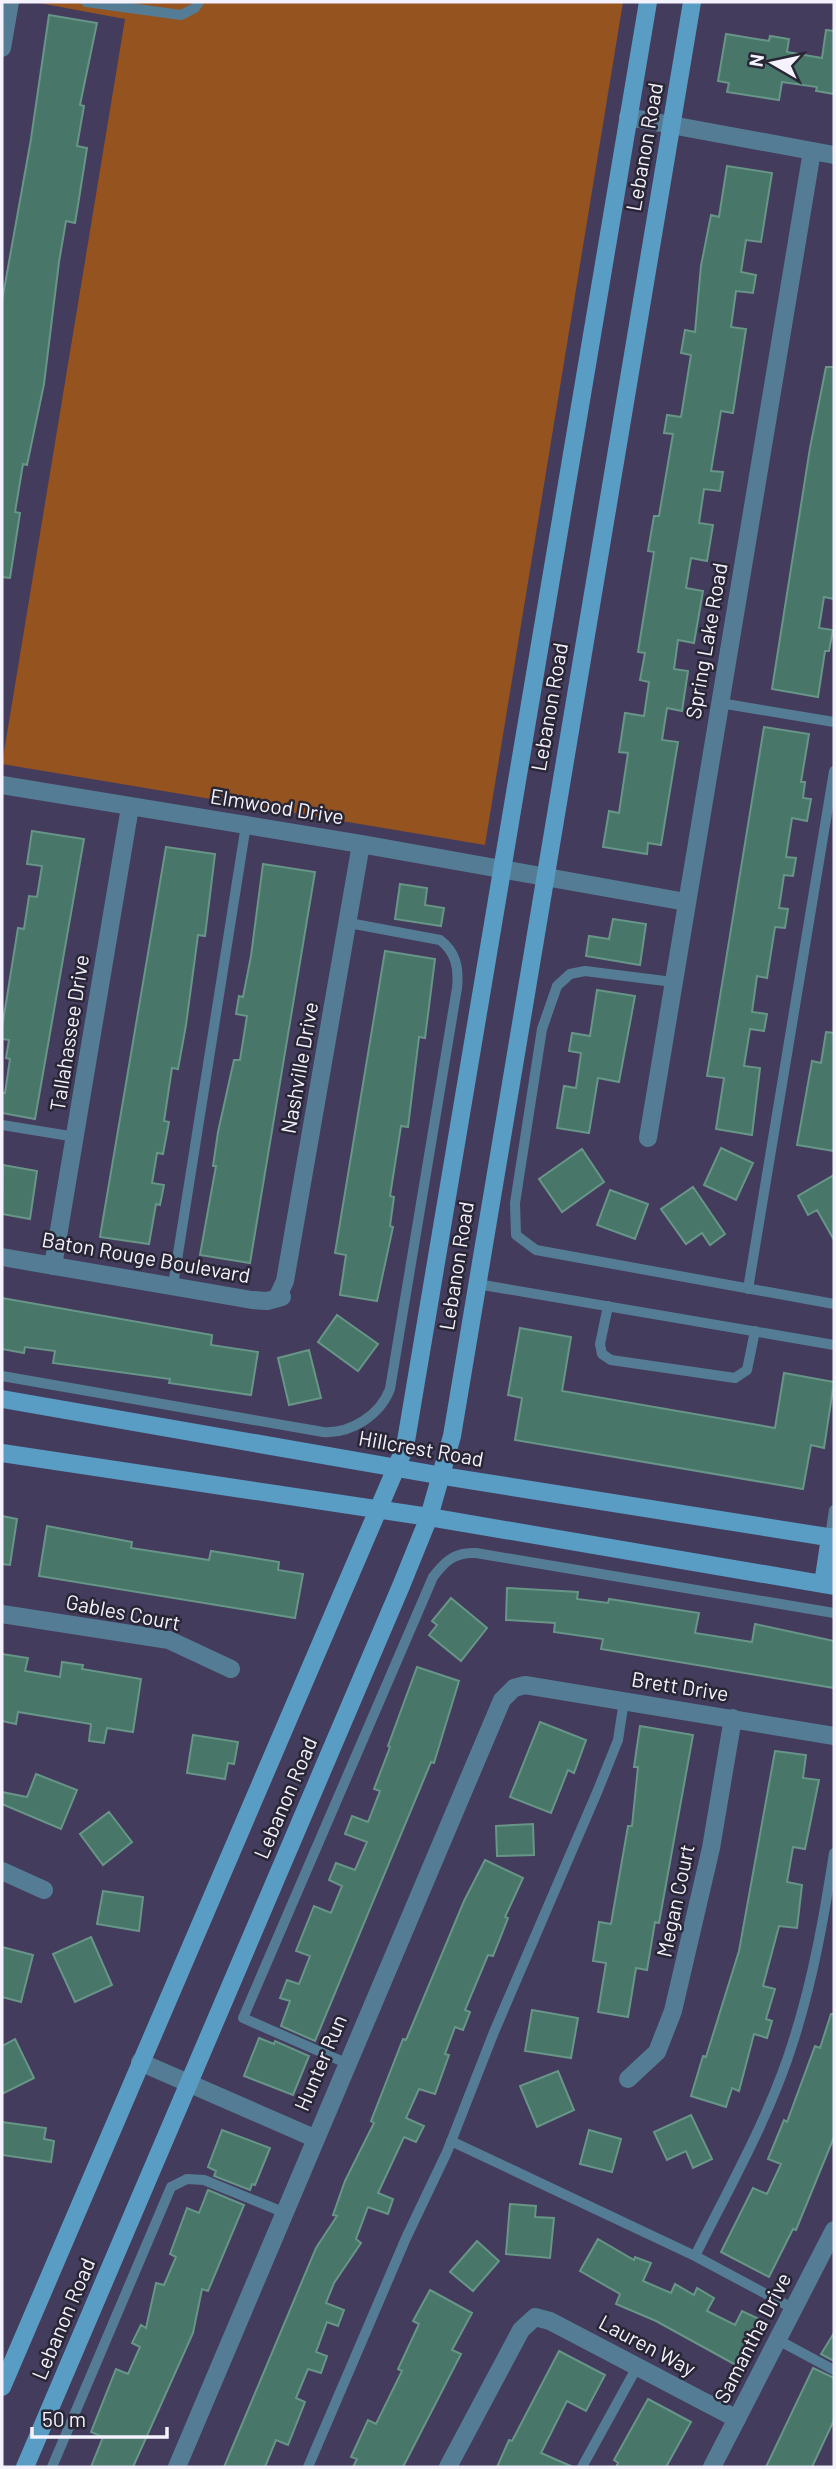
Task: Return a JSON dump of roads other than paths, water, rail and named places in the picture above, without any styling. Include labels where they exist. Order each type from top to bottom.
[{"type":"main road","name":"Lebanon Road","points":[[2,2387],[397,1468],[409,1422],[648,2]]},
{"type":"main road","name":"Lebanon Road","points":[[25,2467],[190,2084],[429,1517],[443,1476],[692,2]]},
{"type":"main road","name":"Hillcrest Road","points":[[2,1399],[443,1476],[832,1538]]},
{"type":"main road","points":[[2,1453],[429,1517],[828,1585],[832,1538]]},
{"type":"street","points":[[2,48],[10,2]]},
{"type":"street","points":[[628,117],[834,155]]},
{"type":"street","name":"Spring Lake Road","points":[[648,1138],[812,151]]},
{"type":"street","name":"Elmwood Drive","points":[[2,785],[361,844],[686,902]]},
{"type":"street","name":"Tallahassee Drive","points":[[53,1266],[130,807]]},
{"type":"street","name":"Nashville Drive","points":[[282,1297],[279,1294],[285,1280],[361,844]]},
{"type":"street","name":"Baton Rouge Boulevard","points":[[2,1257],[267,1301],[282,1297]]},
{"type":"street","name":"Gables Court","points":[[2,1614],[169,1640],[231,1668]]},
{"type":"street","name":"Hunter Run","points":[[177,2467],[282,2212],[502,1700],[519,1686]]},
{"type":"street","name":"Brett Drive","points":[[519,1686],[834,1736]]},
{"type":"street","name":"Megan Court","points":[[628,2079],[657,2052],[673,2011],[711,1848],[733,1718]]},
{"type":"street","points":[[2,1871],[44,1890]]},
{"type":"street","points":[[140,2062],[314,2138]]},
{"type":"street","name":"Samantha Drive","points":[[712,2467],[834,2230]]},
{"type":"street","name":"Lauren Way","points":[[448,2467],[521,2330],[535,2317],[550,2321],[737,2419]]},
{"type":"lane","points":[[86,2],[181,15],[195,8],[199,2]]},
{"type":"lane","points":[[720,703],[834,722]]},
{"type":"lane","points":[[748,1289],[834,771]]},
{"type":"lane","points":[[173,1285],[246,825]]},
{"type":"lane","points":[[2,1376],[323,1432],[350,1428],[381,1407],[390,1389],[457,988],[458,968],[450,949],[440,940],[349,923]]},
{"type":"lane","points":[[673,982],[584,971],[570,974],[557,986],[542,1029],[515,1203],[516,1235],[536,1250],[834,1304]]},
{"type":"lane","points":[[2,1125],[76,1137]]},
{"type":"lane","points":[[477,1284],[834,1345]]},
{"type":"lane","points":[[608,1306],[600,1344],[602,1354],[611,1360],[735,1378],[747,1370],[755,1331]]},
{"type":"lane","points":[[832,1538],[834,1510]]},
{"type":"lane","points":[[346,2063],[243,2018],[433,1577],[446,1559],[464,1552],[476,1552],[834,1613]]},
{"type":"lane","points":[[308,2467],[451,2141],[494,2032],[602,1781],[618,1740],[624,1701]]},
{"type":"lane","points":[[695,2256],[751,2146],[793,2043],[819,1947],[834,1853]]},
{"type":"lane","points":[[451,2141],[695,2256],[794,2309]]},
{"type":"lane","points":[[52,2467],[172,2187],[187,2179],[204,2180],[282,2212]]},
{"type":"lane","points":[[778,2340],[834,2370]]},
{"type":"lane","points":[[582,2467],[637,2367]]}]
